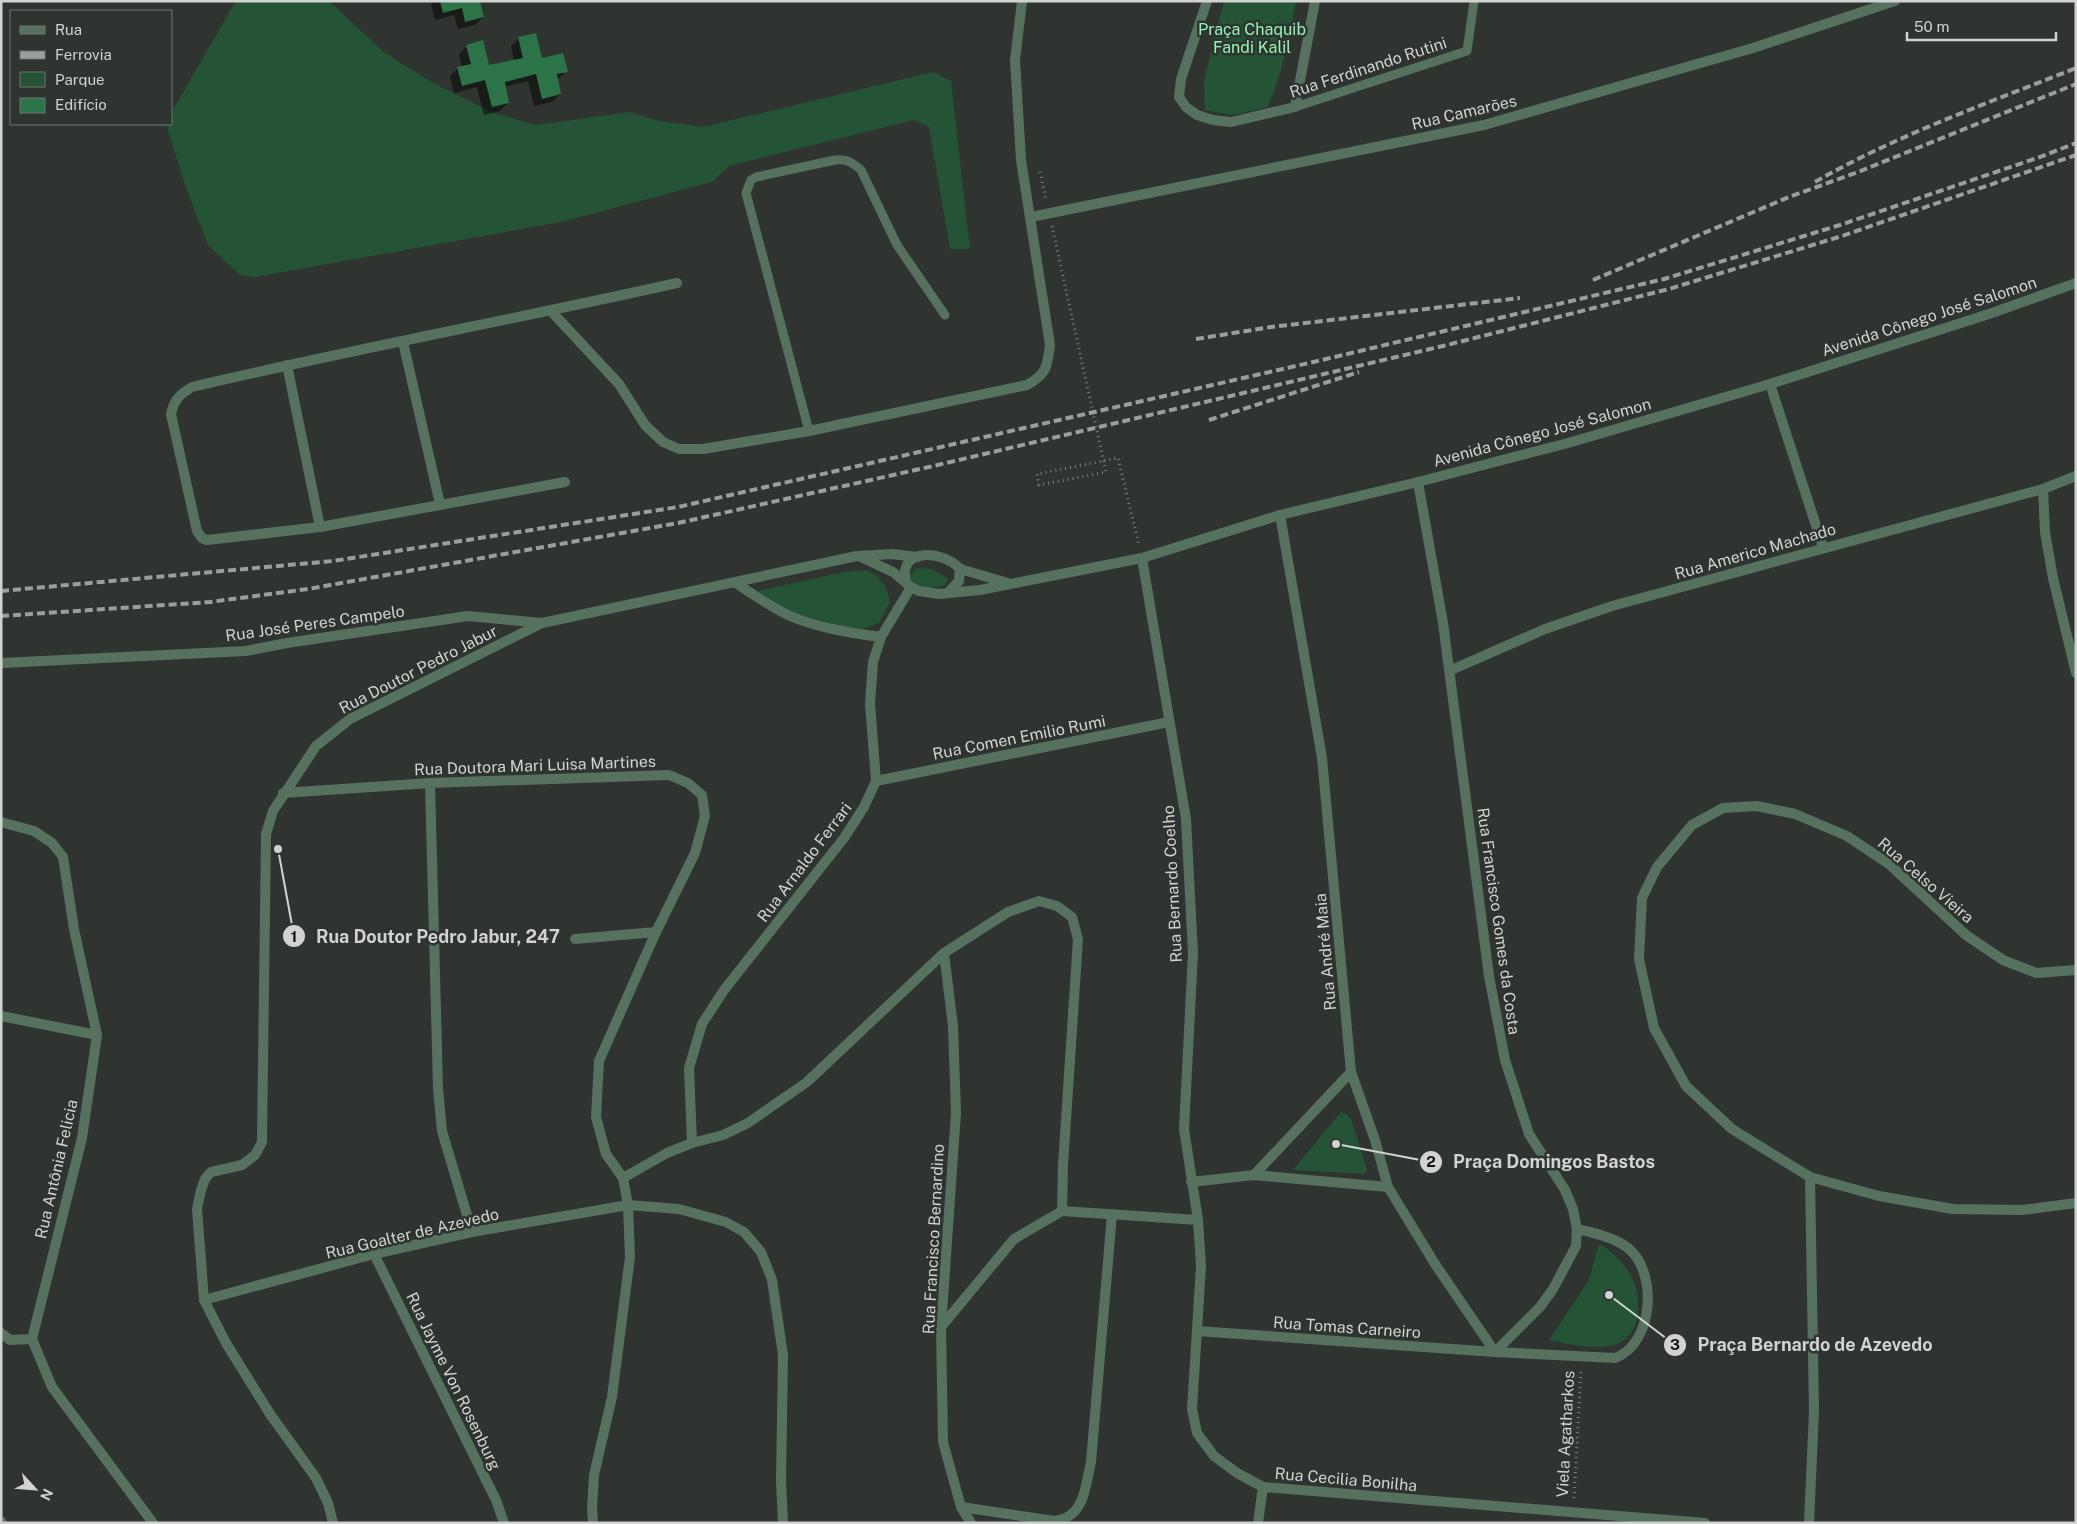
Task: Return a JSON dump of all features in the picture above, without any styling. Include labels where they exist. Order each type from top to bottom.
[{"type":"street","points":[[551,311],[619,384],[645,425],[663,442],[679,449],[703,449],[809,431],[1027,385],[1040,378],[1047,364],[1050,345],[1021,160],[1015,60],[1022,1]]},
{"type":"street","name":"Rua Ferdinando Rutini","points":[[1207,1],[1181,79],[1180,97],[1186,107],[1197,115],[1212,120],[1230,122],[1296,107]]},
{"type":"street","points":[[1296,107],[1315,1]]},
{"type":"street","name":"Rua Camarões","points":[[1031,217],[1484,125],[1753,48],[1895,1]]},
{"type":"street","points":[[565,482],[320,526],[216,541],[207,540],[202,538],[197,531],[171,414],[173,405],[180,394],[192,387],[287,365],[677,283]]},
{"type":"street","name":"Avenida Cônego José Salomon","points":[[948,593],[980,590],[1142,558],[1280,515],[1568,443],[1770,384],[1989,314],[2076,283]]},
{"type":"street","points":[[403,342],[440,504]]},
{"type":"street","points":[[287,365],[320,526]]},
{"type":"street","points":[[1770,384],[1823,547]]},
{"type":"street","name":"Rua Americo Machado","points":[[1449,671],[1545,629],[1612,606],[1823,547],[2043,489],[2076,476]]},
{"type":"street","name":"Rua Francisco Gomes da Costa","points":[[1418,482],[1443,623],[1470,817],[1489,976],[1505,1060],[1529,1134],[1565,1190],[1574,1209],[1577,1229],[1576,1246],[1553,1289],[1540,1307],[1495,1352]]},
{"type":"street","points":[[2043,489],[2045,532],[2053,578],[2076,673]]},
{"type":"street","name":"Rua André Maia","points":[[1280,515],[1322,758],[1350,1072],[1375,1140],[1388,1187],[1435,1264],[1495,1352]]},
{"type":"street","name":"Rua Doutor Pedro Jabur","points":[[204,1300],[197,1209],[205,1179],[212,1172],[242,1164],[255,1155],[262,1142],[266,834],[273,811],[283,793],[316,746],[350,719],[542,623],[857,556],[892,554],[917,557]]},
{"type":"street","points":[[857,556],[880,564],[908,584],[931,594],[948,593],[958,581],[960,569],[956,564],[944,558],[928,555],[917,557],[910,561],[905,570],[908,584]]},
{"type":"street","name":"Rua Bernardo Coelho","points":[[1142,558],[1186,820],[1193,953],[1184,1129],[1191,1182]]},
{"type":"street","name":"Avenida Cônego José Salomon","points":[[960,569],[1009,583]]},
{"type":"street","points":[[736,583],[790,616],[851,633],[881,637]]},
{"type":"street","name":"Rua Arnaldo Ferrari","points":[[692,1143],[689,1068],[702,1024],[724,990],[844,838],[864,807],[876,781],[870,704],[873,662],[881,637],[908,584]]},
{"type":"street","name":"Rua José Peres Campelo","points":[[1,663],[246,651],[287,643],[468,616],[542,623]]},
{"type":"street","name":"Rua Comen Emilio Rumi","points":[[876,781],[1169,722]]},
{"type":"street","name":"Rua Doutora Mari Luisa Martines","points":[[283,793],[430,783],[670,775],[688,783],[702,795],[705,816],[695,853],[656,932],[599,1061],[596,1117],[606,1154],[623,1178],[628,1205],[630,1257],[612,1398],[594,1474],[593,1523]]},
{"type":"street","points":[[430,783],[438,1088],[442,1131],[472,1232]]},
{"type":"street","name":"Rua Celso Vieira","points":[[2076,970],[2036,973],[2003,960],[1966,934],[1889,864],[1847,836],[1795,814],[1757,806],[1723,808],[1692,825],[1657,867],[1642,898],[1639,959],[1654,1028],[1686,1086],[1732,1129],[1810,1177],[1879,1196],[1953,1209],[2022,1210],[2076,1203]]},
{"type":"street","name":"Rua Antônia Felicia","points":[[1,822],[34,831],[52,843],[63,857],[74,929],[97,1034],[82,1138],[32,1339]]},
{"type":"street","points":[[623,1178],[667,1153],[692,1143],[723,1136],[748,1124],[807,1082],[944,953],[1008,912],[1039,901],[1057,906],[1072,917],[1078,939],[1063,1165],[1062,1211]]},
{"type":"street","points":[[575,939],[656,932]]},
{"type":"street","name":"Rua Francisco Bernardino","points":[[944,953],[953,1026],[956,1113],[941,1327],[943,1442],[961,1506],[971,1523]]},
{"type":"street","points":[[1,1016],[97,1034]]},
{"type":"street","points":[[1254,1175],[1350,1072]]},
{"type":"street","points":[[1191,1182],[1254,1175],[1388,1187]]},
{"type":"street","points":[[1809,1523],[1814,1411],[1810,1177]]},
{"type":"street","name":"Rua Cecilia Bonilha","points":[[1191,1182],[1198,1220],[1201,1266],[1192,1409],[1197,1433],[1214,1456],[1238,1473],[1263,1487],[1705,1523]]},
{"type":"street","name":"Rua Goalter de Azevedo","points":[[204,1300],[374,1254],[472,1232],[628,1205],[679,1210],[726,1222],[744,1232],[761,1252],[772,1280],[783,1354],[781,1482],[783,1523]]},
{"type":"street","points":[[941,1327],[1014,1239],[1062,1211],[1198,1220]]},
{"type":"street","points":[[961,1506],[1055,1521],[1066,1519],[1074,1513],[1082,1502],[1091,1462],[1112,1214]]},
{"type":"street","name":"Rua Tomas Carneiro","points":[[1197,1331],[1495,1352],[1615,1358],[1624,1355],[1634,1346],[1644,1327],[1648,1307],[1645,1278],[1639,1261],[1628,1248],[1606,1236],[1577,1229]]},
{"type":"street","name":"Rua Jayme Von Rosenburg","points":[[374,1254],[496,1500],[504,1523]]},
{"type":"street","points":[[204,1300],[226,1343],[270,1414],[316,1478],[328,1503],[333,1523]]},
{"type":"street","points":[[1,1333],[10,1340],[32,1339],[52,1387],[153,1523]]},
{"type":"street","points":[[1258,1523],[1263,1487]]},
{"type":"lane","name":"Rua Ferdinando Rutini","points":[[1296,107],[1467,51],[1474,1]]},
{"type":"lane","points":[[809,431],[746,193],[751,180],[756,176],[836,160],[845,159],[853,162],[861,170],[897,245],[945,315]]},
{"type":"path","points":[[1038,165],[1047,204]]},
{"type":"path","points":[[1051,223],[1106,472],[1039,485],[1037,474],[1118,458],[1142,558]]},
{"type":"path","name":"Viela Agatharkos","points":[[1574,1512],[1581,1356]]},
{"type":"green space","points":[[236,1],[329,1],[385,53],[433,83],[491,112],[536,125],[629,112],[659,121],[703,127],[933,72],[951,81],[970,249],[950,249],[929,127],[914,120],[729,166],[712,182],[561,222],[255,277],[240,275],[208,245],[185,185],[166,125],[172,125],[172,111]]},
{"type":"green space","name":"Praça Chaquib Fandi Kalil","points":[[1224,1],[1296,1],[1285,55],[1268,107],[1232,115],[1205,110],[1204,80]]},
{"type":"green space","points":[[916,568],[932,569],[948,579],[945,585],[929,588],[910,582],[910,575]]},
{"type":"green space","points":[[866,570],[883,583],[890,602],[879,623],[862,629],[828,624],[788,611],[758,591],[844,572]]},
{"type":"green space","points":[[1341,1112],[1351,1119],[1367,1169],[1365,1174],[1293,1170]]},
{"type":"green space","points":[[1600,1244],[1621,1261],[1634,1283],[1637,1292],[1638,1313],[1632,1331],[1626,1339],[1617,1344],[1602,1347],[1549,1340],[1589,1280]]},
{"type":"building","points":[[440,1],[480,1],[484,17],[465,22],[462,8],[443,13]]},
{"type":"building","points":[[536,33],[542,58],[563,53],[568,72],[557,74],[561,94],[542,99],[536,74],[505,82],[509,103],[492,107],[485,80],[462,86],[457,67],[471,64],[466,45],[483,40],[489,65],[523,58],[518,37]]},
{"type":"railway","points":[[1815,182],[1878,149],[1910,135],[2076,68]]},
{"type":"railway","points":[[1593,280],[1789,197],[1858,172],[2076,84]]},
{"type":"railway","points":[[1,591],[333,561],[678,507],[1309,363],[1664,279],[1840,225],[2076,143]]},
{"type":"railway","points":[[1,616],[210,602],[308,589],[678,523],[929,467],[1443,346],[1669,289],[1842,236],[2076,155]]},
{"type":"railway","points":[[1196,339],[1271,327],[1520,298]]},
{"type":"railway","points":[[1209,420],[1359,372]]},
{"type":"place","name":"Rua Doutor Pedro Jabur, 247","points":[[278,849]]},
{"type":"place","name":"Praça Domingos Bastos","points":[[1336,1144]]},
{"type":"place","name":"Praça Bernardo de Azevedo","points":[[1609,1295]]}]
